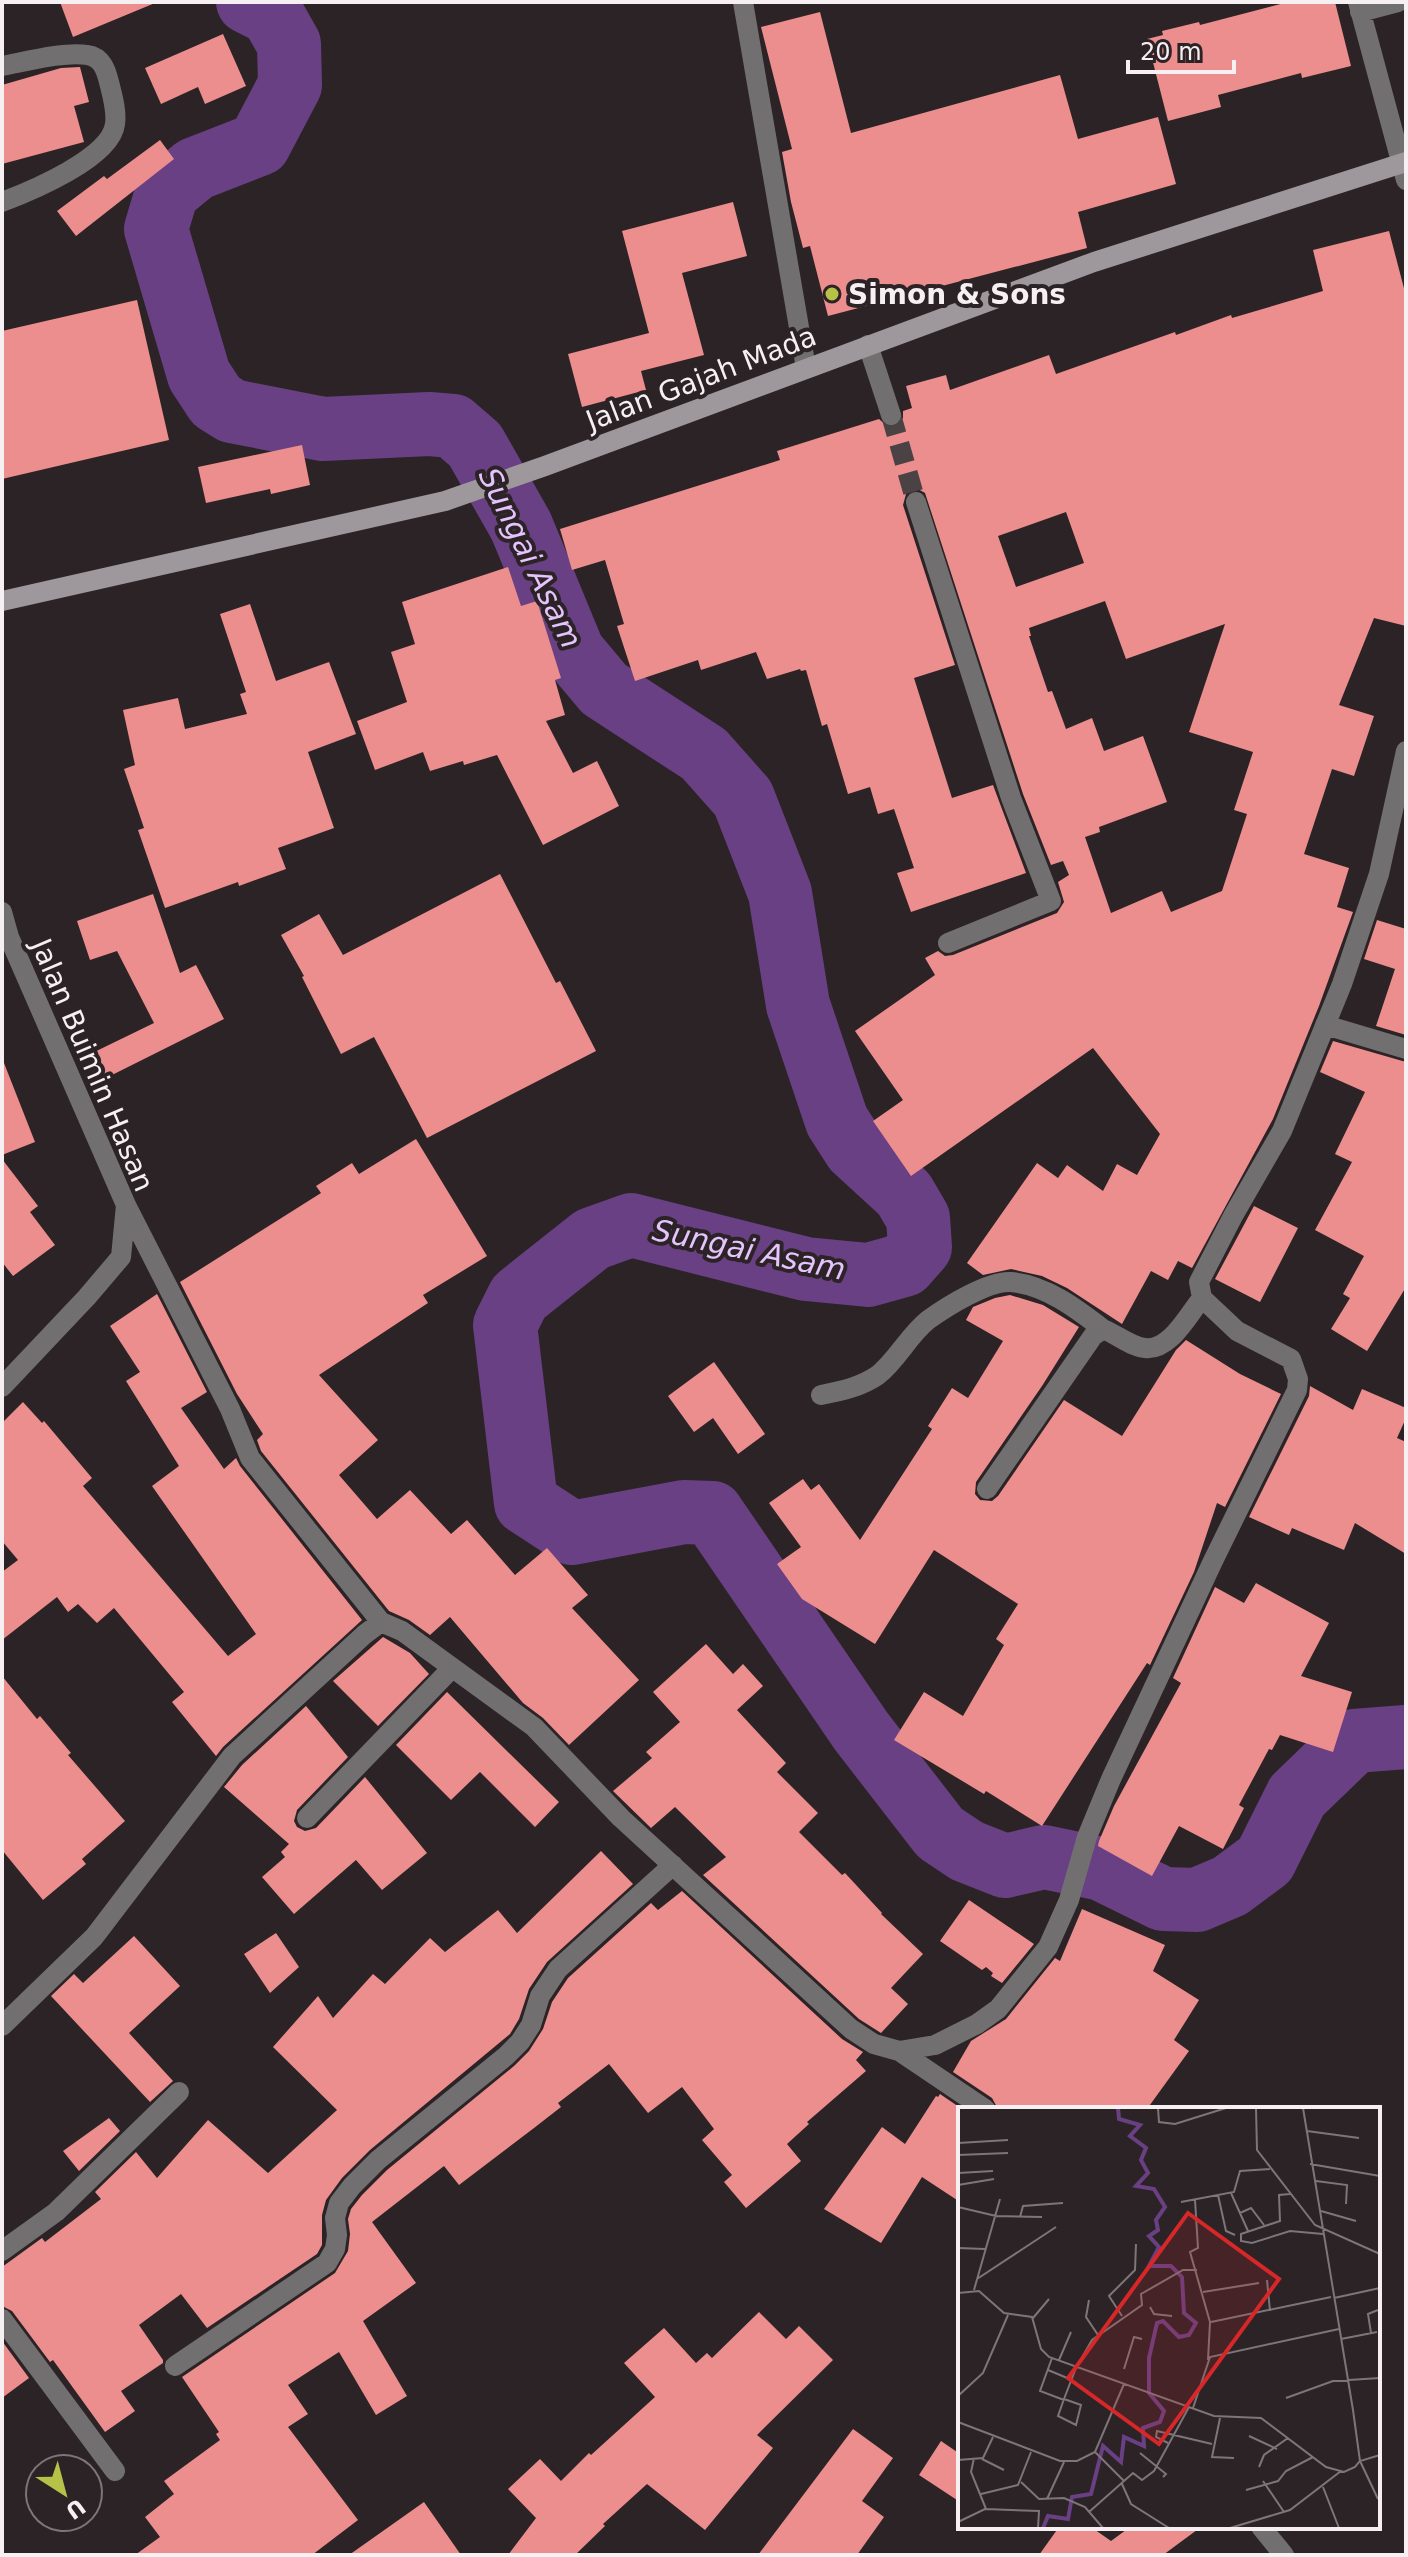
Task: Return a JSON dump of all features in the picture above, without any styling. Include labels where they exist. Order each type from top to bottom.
[{"type":"main road","name":"Jalan Gajah Mada","points":[[2,601],[445,501],[1094,262],[1405,168]]},
{"type":"street","points":[[743,2],[806,368]]},
{"type":"street","points":[[1398,2],[1359,7],[1405,168]]},
{"type":"street","points":[[2,66],[70,55],[96,58],[106,71],[115,124],[104,146],[66,173],[36,190],[2,202]]},
{"type":"street","points":[[868,345],[891,415]]},
{"type":"street","points":[[916,502],[1011,798],[1051,901],[948,943]]},
{"type":"street","points":[[899,2051],[935,2045],[977,2024],[998,2009],[1048,1947],[1069,1900],[1087,1837],[1213,1561],[1297,1390],[1298,1379],[1291,1359],[1237,1331],[1202,1298],[1199,1282],[1282,1131],[1342,984],[1379,874],[1406,751]]},
{"type":"street","name":"Jalan Buimin Hasan","points":[[2,912],[9,937],[126,1205],[121,1257],[2,1387]]},
{"type":"street","points":[[1325,1025],[1406,1049]]},
{"type":"street","points":[[126,1205],[230,1409],[250,1458],[381,1622],[402,1631],[534,1727],[621,1818],[851,2029],[874,2044],[899,2051],[982,2107]]},
{"type":"street","points":[[821,1395],[857,1387],[880,1373],[928,1320],[983,1288],[1009,1281],[1030,1286],[1071,1304],[1103,1329],[1143,1348],[1157,1347],[1169,1340],[1202,1298]]},
{"type":"street","points":[[987,1489],[1093,1336],[1103,1329]]},
{"type":"street","points":[[2,2026],[94,1937],[232,1756],[381,1622]]},
{"type":"street","points":[[307,1818],[452,1668]]},
{"type":"street","points":[[175,2366],[327,2263],[335,2249],[335,2218],[339,2203],[352,2186],[378,2160],[520,2042],[531,2025],[540,1996],[558,1969],[673,1865]]},
{"type":"street","points":[[2,2251],[56,2212],[179,2092]]},
{"type":"street","points":[[2,2319],[115,2471]]},
{"type":"street","points":[[1263,2529],[1284,2555]]},
{"type":"building","points":[[60,2],[155,2],[155,3],[73,37]]},
{"type":"building","points":[[1288,2],[1335,2],[1351,66],[1302,78],[1301,73],[1218,95],[1221,107],[1168,121],[1147,39],[1163,35],[1162,31],[1199,22],[1200,25]]},
{"type":"building","points":[[820,12],[851,133],[1060,75],[1078,139],[1158,117],[1176,184],[1078,212],[1087,248],[828,316],[810,246],[803,248],[791,202],[782,152],[792,149],[761,27]]},
{"type":"building","points":[[223,34],[246,86],[205,104],[198,87],[161,104],[145,68]]},
{"type":"building","points":[[80,67],[89,102],[74,106],[84,142],[2,164],[2,85],[61,68]]},
{"type":"building","points":[[160,140],[174,159],[76,236],[57,211]]},
{"type":"building","points":[[733,202],[747,256],[682,273],[704,355],[641,371],[646,390],[582,407],[568,354],[649,333],[622,231]]},
{"type":"building","points":[[1389,231],[1406,296],[1406,626],[1374,618],[1339,705],[1374,716],[1354,776],[1332,769],[1304,854],[1349,868],[1337,907],[1353,912],[1319,1006],[1273,1119],[1192,1268],[1178,1261],[1168,1280],[1151,1271],[1122,1324],[1067,1288],[1042,1276],[1011,1269],[983,1275],[967,1263],[1037,1163],[1058,1178],[1067,1165],[1103,1191],[1117,1164],[1137,1175],[1160,1134],[1093,1048],[911,1176],[873,1121],[903,1100],[855,1031],[935,975],[925,958],[938,951],[945,956],[953,955],[1057,913],[1064,902],[1058,882],[1069,875],[1063,861],[1051,865],[1023,794],[925,493],[918,489],[911,490],[906,494],[903,505],[955,665],[914,678],[952,798],[993,785],[1026,873],[911,912],[897,873],[914,868],[894,809],[878,814],[870,787],[848,794],[827,724],[822,726],[806,670],[767,679],[756,652],[701,670],[698,660],[635,681],[617,626],[624,624],[605,560],[572,570],[560,529],[780,460],[777,451],[879,419],[888,427],[896,427],[903,418],[903,411],[912,408],[906,386],[946,375],[950,390],[1049,355],[1056,374],[1175,332],[1176,335],[1231,315],[1232,318],[1323,291],[1313,250]],"holes":[[[1066,512],[1084,563],[1016,587],[998,536]],[[1105,601],[1126,659],[1225,624],[1189,732],[1253,752],[1234,810],[1247,814],[1222,891],[1171,912],[1162,891],[1111,913],[1085,837],[1100,832],[1099,827],[1167,802],[1143,736],[1104,751],[1092,718],[1066,729],[1052,691],[1048,692],[1029,636],[1029,628]]]},
{"type":"building","points":[[137,300],[169,440],[2,479],[2,331]]},
{"type":"building","points":[[302,445],[310,485],[271,494],[270,489],[206,503],[198,467]]},
{"type":"building","points":[[508,567],[521,606],[537,601],[561,678],[555,680],[565,715],[546,721],[573,773],[597,761],[619,806],[543,845],[497,755],[430,771],[423,752],[375,770],[357,721],[407,702],[391,652],[415,644],[402,602]]},
{"type":"building","points":[[250,604],[276,681],[329,662],[356,734],[308,752],[334,828],[278,848],[286,869],[165,908],[138,830],[144,828],[124,769],[135,765],[123,710],[178,698],[185,729],[247,714],[240,694],[246,692],[220,614]]},
{"type":"building","points":[[500,874],[556,983],[560,981],[596,1051],[427,1138],[374,1037],[341,1054],[281,935],[319,914],[343,955]]},
{"type":"building","points":[[153,894],[180,973],[196,965],[224,1019],[94,1084],[82,1058],[154,1023],[117,951],[90,960],[77,921]]},
{"type":"building","points":[[1377,920],[1406,929],[1406,1035],[1376,1026],[1395,969],[1364,959]]},
{"type":"building","points":[[1333,1041],[1406,1062],[1406,1287],[1367,1351],[1331,1329],[1350,1298],[1343,1294],[1364,1256],[1315,1230],[1352,1162],[1335,1154],[1365,1092],[1320,1072]]},
{"type":"building","points":[[2,1064],[35,1142],[2,1155]]},
{"type":"building","points":[[416,1139],[487,1256],[423,1295],[428,1303],[319,1375],[378,1440],[339,1475],[377,1519],[410,1490],[451,1534],[467,1520],[515,1575],[547,1548],[588,1595],[572,1608],[639,1680],[569,1745],[543,1718],[523,1703],[450,1617],[430,1635],[389,1611],[261,1451],[257,1440],[263,1434],[237,1394],[180,1282],[321,1193],[316,1186],[352,1163],[359,1174]]},
{"type":"building","points":[[2,1159],[38,1206],[30,1212],[55,1245],[13,1276],[2,1262]]},
{"type":"building","points":[[1254,1206],[1298,1228],[1260,1302],[1215,1279]]},
{"type":"building","points":[[157,1294],[207,1392],[181,1408],[224,1469],[236,1458],[362,1620],[216,1756],[172,1702],[184,1692],[114,1608],[97,1623],[78,1604],[68,1612],[57,1597],[2,1640],[2,1572],[18,1560],[2,1541],[2,1423],[23,1402],[42,1423],[44,1421],[92,1478],[83,1486],[228,1656],[256,1634],[152,1486],[179,1466],[126,1381],[140,1372],[110,1326]]},
{"type":"building","points":[[1010,1295],[1043,1305],[1079,1327],[976,1482],[975,1494],[980,1500],[992,1501],[998,1496],[1064,1400],[1122,1436],[1176,1350],[1186,1340],[1240,1374],[1281,1394],[1225,1507],[1217,1503],[1194,1572],[1150,1665],[1147,1663],[1042,1826],[894,1740],[924,1692],[963,1716],[1004,1645],[996,1639],[1018,1604],[934,1550],[875,1644],[802,1599],[777,1564],[801,1547],[769,1503],[803,1479],[811,1490],[819,1484],[860,1540],[932,1429],[928,1426],[952,1388],[968,1398],[1003,1341],[966,1320],[973,1307]]},
{"type":"building","points":[[714,1362],[765,1434],[738,1454],[713,1418],[694,1432],[668,1396]]},
{"type":"building","points":[[1310,1386],[1353,1410],[1362,1389],[1406,1408],[1406,1418],[1397,1438],[1406,1442],[1406,1554],[1355,1523],[1344,1550],[1292,1528],[1289,1535],[1249,1517],[1309,1396]]},
{"type":"building","points":[[1256,1583],[1329,1623],[1301,1676],[1352,1692],[1333,1752],[1280,1735],[1272,1750],[1269,1749],[1239,1805],[1244,1808],[1223,1849],[1179,1826],[1152,1876],[1098,1846],[1099,1841],[1114,1806],[1181,1683],[1173,1678],[1215,1587],[1244,1603]]},
{"type":"building","points":[[383,1637],[410,1653],[429,1674],[378,1726],[333,1681]]},
{"type":"building","points":[[706,1644],[733,1674],[743,1664],[763,1686],[737,1710],[786,1763],[777,1772],[818,1813],[799,1832],[842,1875],[845,1873],[881,1914],[923,1954],[891,1988],[908,2004],[881,2033],[859,2019],[703,1875],[726,1857],[675,1807],[651,1828],[613,1791],[652,1758],[646,1752],[680,1722],[653,1692]]},
{"type":"building","points":[[2,1676],[37,1719],[40,1716],[71,1753],[68,1755],[125,1821],[82,1859],[86,1864],[43,1900],[2,1850]]},
{"type":"building","points":[[447,1692],[559,1802],[535,1827],[480,1772],[451,1800],[396,1745]]},
{"type":"building","points":[[306,1706],[348,1757],[297,1810],[294,1821],[297,1827],[305,1831],[316,1828],[365,1777],[427,1853],[382,1890],[356,1860],[294,1914],[262,1877],[285,1857],[281,1852],[289,1844],[224,1787],[242,1765]]},
{"type":"building","points":[[601,1851],[633,1884],[547,1962],[529,1989],[519,2019],[510,2034],[370,2150],[342,2178],[326,2200],[322,2215],[322,2245],[317,2254],[207,2328],[181,2294],[139,2325],[163,2363],[121,2391],[135,2411],[105,2432],[53,2360],[50,2362],[12,2311],[2,2306],[2,2267],[42,2238],[45,2242],[101,2199],[95,2192],[136,2152],[157,2178],[208,2120],[268,2173],[337,2110],[273,2047],[318,1996],[333,2018],[373,1974],[385,1984],[430,1938],[445,1952],[498,1910],[517,1933]]},
{"type":"building","points":[[682,1891],[842,2039],[863,2052],[856,2060],[866,2071],[807,2122],[809,2124],[787,2144],[801,2161],[746,2208],[724,2182],[732,2175],[702,2140],[714,2129],[682,2087],[648,2113],[609,2064],[558,2103],[561,2107],[459,2185],[444,2166],[372,2222],[416,2283],[363,2321],[407,2396],[376,2415],[339,2352],[288,2385],[308,2414],[288,2427],[358,2520],[312,2555],[135,2555],[160,2537],[145,2517],[174,2494],[164,2481],[220,2440],[216,2434],[219,2432],[182,2377],[335,2273],[348,2251],[351,2209],[362,2195],[387,2170],[529,2051],[543,2029],[552,2002],[568,1978],[651,1903],[658,1910]]},
{"type":"building","points":[[969,1900],[1034,1944],[1002,1983],[991,1976],[993,1973],[986,1967],[982,1970],[940,1941]]},
{"type":"building","points":[[1082,1909],[1165,1945],[1153,1971],[1199,2000],[1174,2040],[1189,2051],[1148,2107],[997,2107],[992,2098],[953,2072],[971,2041],[1006,2019],[1055,1958],[1060,1961]]},
{"type":"building","points":[[276,1933],[299,1967],[270,1993],[244,1954]]},
{"type":"building","points":[[134,1936],[180,1986],[129,2033],[173,2081],[150,2102],[51,1996],[74,1974],[83,1983]]},
{"type":"building","points":[[940,2094],[959,2107],[958,2201],[922,2177],[881,2243],[824,2209],[882,2127],[905,2144]]},
{"type":"building","points":[[109,2118],[120,2131],[79,2171],[63,2151]]},
{"type":"building","points":[[759,2312],[786,2339],[799,2326],[833,2360],[757,2435],[773,2448],[705,2530],[647,2484],[603,2524],[605,2526],[575,2555],[508,2555],[536,2518],[508,2489],[540,2459],[561,2481],[655,2397],[624,2363],[664,2328],[696,2363],[707,2353],[712,2358]]},
{"type":"building","points":[[2,2341],[29,2378],[2,2398]]},
{"type":"building","points":[[853,2429],[893,2458],[862,2501],[884,2517],[857,2555],[758,2555]]},
{"type":"building","points":[[941,2441],[958,2453],[958,2501],[919,2475]]},
{"type":"building","points":[[424,2502],[461,2555],[349,2555]]},
{"type":"building","points":[[1058,2529],[1094,2529],[1111,2541],[1127,2529],[1198,2529],[1163,2555],[1039,2555]]},
{"type":"waterway","name":"Sungai Asam","points":[[248,2],[272,14],[289,44],[290,85],[259,144],[195,169],[167,192],[156,229],[199,375],[216,401],[232,411],[323,429],[429,424],[453,426],[475,445],[521,526],[573,652],[604,689],[704,754],[743,798],[780,893],[798,1005],[837,1121],[855,1149],[904,1194],[918,1218],[920,1247],[904,1265],[868,1275],[806,1269],[631,1225],[592,1239],[519,1297],[505,1325],[526,1503],[572,1533],[684,1512],[712,1513],[861,1731],[940,1833],[967,1851],[1005,1866],[1044,1857],[1102,1869],[1163,1899],[1197,1900],[1230,1886],[1265,1860],[1297,1796],[1354,1741],[1406,1737]]},
{"type":"tunnel","points":[[891,415],[916,502]]},
{"type":"place","name":"Simon & Sons","points":[[832,294]]}]
